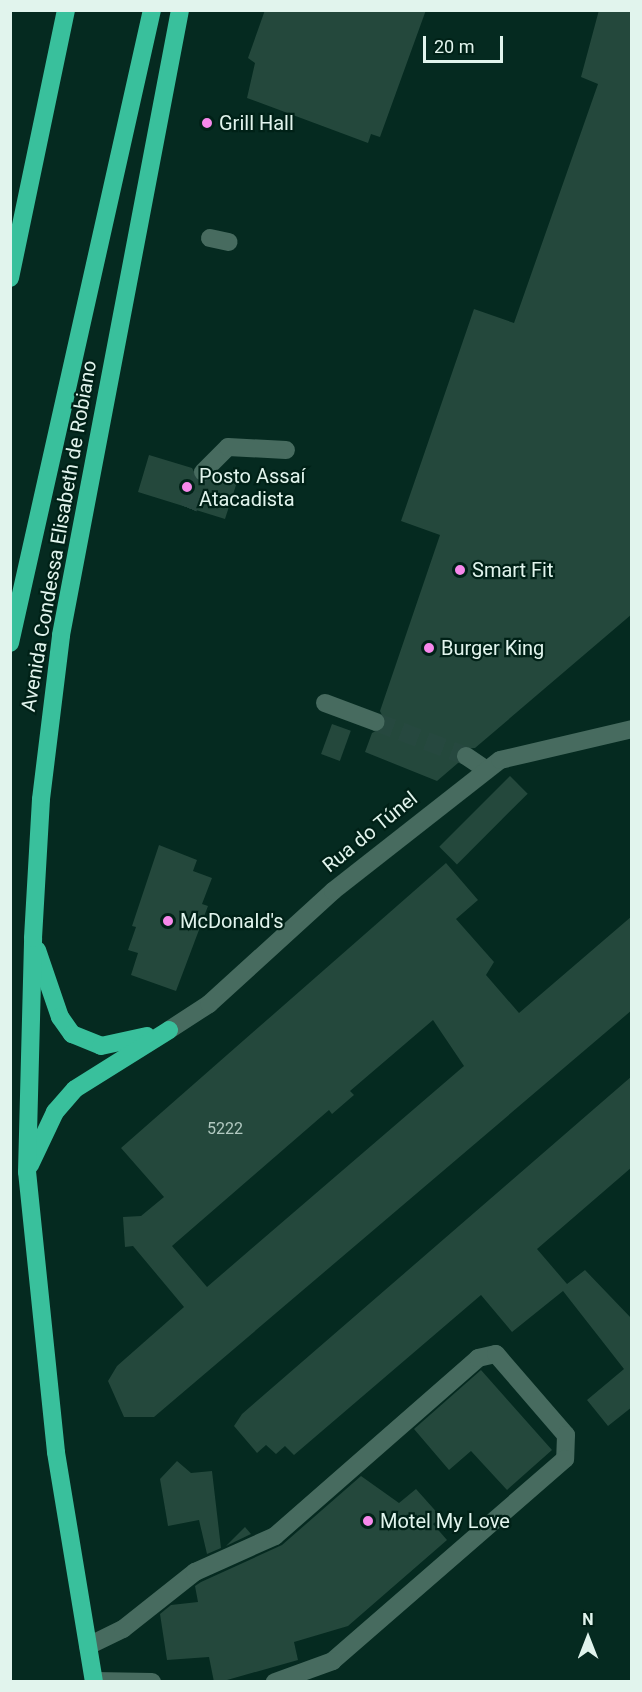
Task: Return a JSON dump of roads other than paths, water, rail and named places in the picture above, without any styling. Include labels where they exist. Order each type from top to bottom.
[{"type":"highway","points":[[10,278],[66,10]]},
{"type":"highway","points":[[10,643],[152,10]]},
{"type":"highway","name":"Avenida Condessa Elisabeth de Robiano","points":[[94,1681],[56,1452],[27,1172],[33,939],[41,799],[61,635],[180,10]]},
{"type":"highway","points":[[33,939],[60,1017],[81,1040],[113,1045],[169,1030]]},
{"type":"highway","points":[[27,1172],[55,1112],[70,1095],[169,1030]]},
{"type":"street","points":[[210,238],[229,242]]},
{"type":"street","points":[[203,472],[228,447],[286,450]]},
{"type":"street","points":[[325,703],[376,722]]},
{"type":"street","name":"Rua do Túnel","points":[[169,1030],[209,1004],[333,891],[500,760],[632,729]]},
{"type":"street","points":[[466,756],[485,770]]},
{"type":"street","points":[[88,1647],[123,1629],[195,1572],[275,1536],[478,1358],[496,1354],[566,1435],[565,1459],[333,1661],[274,1682]]},
{"type":"street","points":[[94,1681],[152,1682]]},
{"type":"tunnel","points":[[188,508],[203,472]]},
{"type":"tunnel","points":[[376,722],[466,756]]},
{"type":"place","name":"Grill Hall","points":[[207,123]]},
{"type":"place","name":"Posto Assaí Atacadista","points":[[187,487]]},
{"type":"place","name":"Smart Fit","points":[[460,570]]},
{"type":"place","name":"Burger King","points":[[429,648]]},
{"type":"place","name":"McDonald's","points":[[168,921]]},
{"type":"place","name":"Motel My Love","points":[[368,1521]]}]
